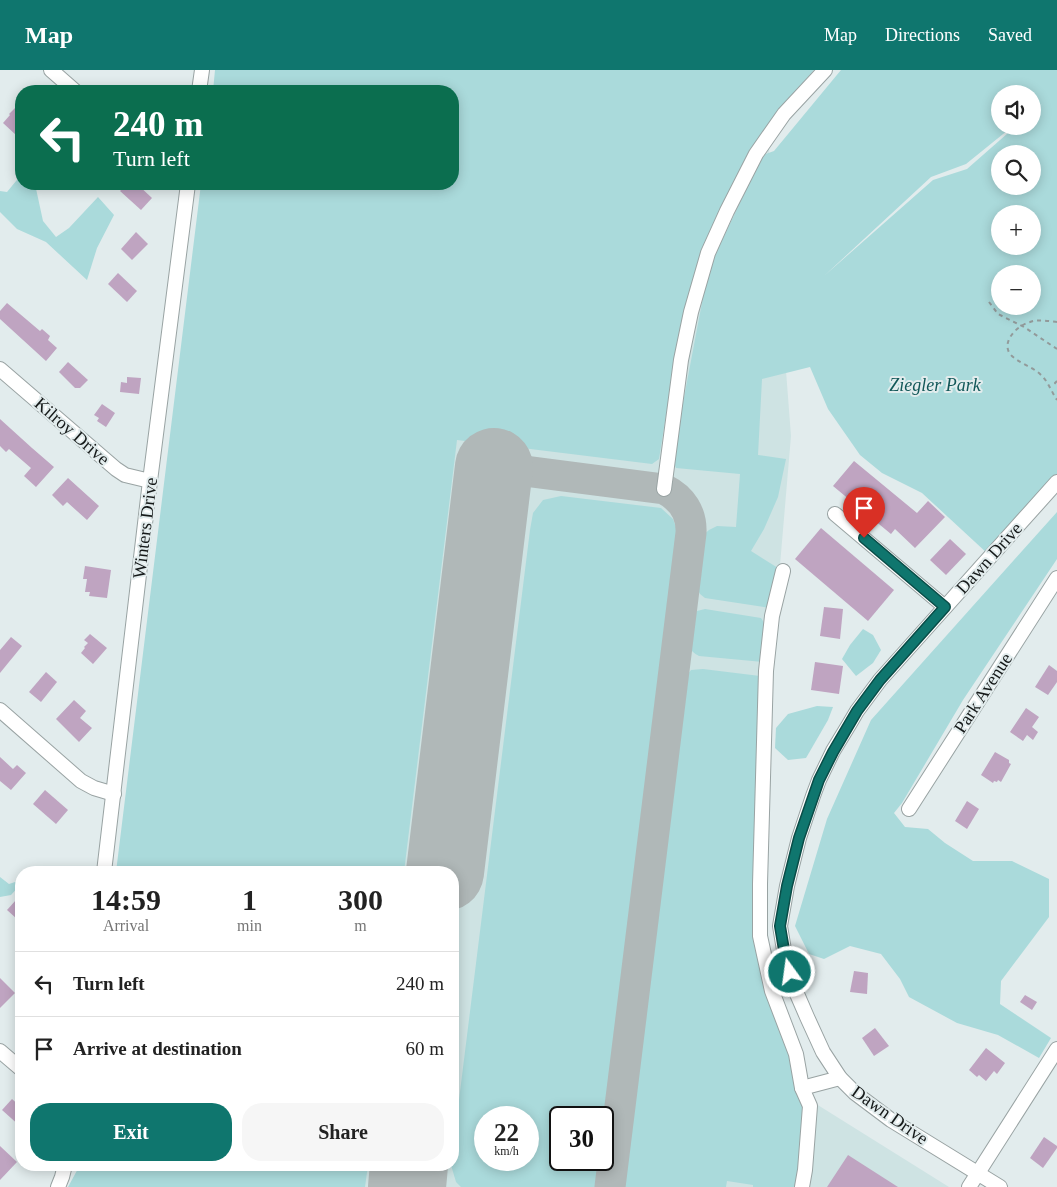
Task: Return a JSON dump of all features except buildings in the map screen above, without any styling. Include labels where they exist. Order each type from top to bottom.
[{"type":"street","points":[[51,70],[68,85]]},
{"type":"street","points":[[200,85],[202,70]]},
{"type":"street","points":[[664,489],[681,360],[691,312],[708,253],[756,154],[784,114],[825,70]]},
{"type":"street","name":"Winters Drive","points":[[105,866],[150,481],[187,190]]},
{"type":"street","name":"Kilroy Drive","points":[[0,369],[116,469],[125,475],[150,481]]},
{"type":"street","name":"Dawn Drive","points":[[1000,1187],[891,1120],[855,1093],[840,1078],[823,1052],[794,987],[785,956],[780,926],[787,886],[799,838],[813,796],[833,752],[857,711],[880,680],[1057,482]]},
{"type":"street","points":[[835,514],[945,607]]},
{"type":"street","points":[[783,571],[772,616],[766,671],[760,936],[772,990],[796,1054],[802,1088],[810,1106],[802,1187]]},
{"type":"street","name":"Park Avenue","points":[[909,809],[1057,578]]},
{"type":"street","points":[[0,710],[81,781],[94,788],[114,794]]},
{"type":"street","points":[[969,1187],[1057,1049]]},
{"type":"street","points":[[0,1051],[15,1065]]},
{"type":"street","points":[[802,1088],[840,1078]]},
{"type":"street","points":[[58,1187],[64,1171]]},
{"type":"path","points":[[989,302],[998,314],[1022,326],[1057,348]]},
{"type":"path","points":[[1057,322],[1038,320],[1029,322],[1016,330],[1008,340],[1010,354],[1041,374],[1057,400]]},
{"type":"path","points":[[1057,381],[1055,383],[1057,385]]},
{"type":"shaded area","points":[[763,70],[791,436],[749,929],[813,1102],[949,1187],[225,1187],[227,1171],[459,1171],[459,866],[267,866],[450,190],[459,190],[459,91]]},
{"type":"green space","points":[[215,70],[814,70],[782,107],[733,183],[703,251],[679,333],[659,459],[652,464],[457,440],[405,866],[117,866],[200,190],[459,190],[459,85],[214,85]]},
{"type":"green space","name":"Ziegler Park","points":[[841,70],[1057,70],[1057,475],[988,554],[922,493],[882,473],[860,455],[828,409],[810,367],[762,379],[758,455],[786,459],[778,497],[764,529],[751,551],[778,568],[771,608],[705,598],[700,594],[695,584],[701,537],[717,526],[736,527],[740,474],[676,468],[674,464],[679,424],[704,292],[714,257],[763,155],[774,151]]},
{"type":"green space","points":[[15,182],[15,190],[36,190],[43,221],[56,237],[69,228],[98,197],[114,215],[97,248],[87,280],[46,242],[17,229],[0,212],[0,191],[7,192]]},
{"type":"green space","points":[[561,496],[661,508],[673,519],[680,538],[609,1106],[549,1106],[549,1171],[600,1171],[598,1187],[461,1187],[456,1182],[453,1171],[459,1171],[459,1100],[533,513],[543,500]]},
{"type":"green space","points":[[1057,512],[1057,559],[963,700],[902,803],[894,813],[905,827],[928,829],[945,843],[973,861],[1012,861],[1049,879],[1049,917],[1001,981],[1000,1004],[1051,1038],[1039,1058],[998,1035],[957,1023],[909,997],[900,979],[881,954],[850,946],[824,959],[809,954],[795,926],[827,819],[871,720]]},
{"type":"green space","points":[[705,609],[761,618],[767,634],[763,662],[699,656],[693,652],[689,642],[691,625],[697,611]]},
{"type":"green space","points":[[863,629],[873,635],[881,650],[873,663],[856,676],[842,659]]},
{"type":"green space","points":[[703,669],[760,676],[754,822],[756,922],[765,981],[802,1096],[803,1130],[797,1187],[753,1187],[753,1185],[727,1181],[726,1187],[622,1187],[684,679],[691,670]]},
{"type":"green space","points":[[817,706],[833,707],[828,720],[806,758],[788,760],[775,748],[776,728],[788,714]]},
{"type":"green space","points":[[0,877],[9,884],[15,882],[15,891],[11,895],[0,897]]},
{"type":"green space","points":[[77,1171],[367,1171],[365,1187],[68,1187]]},
{"type":"taxiway","points":[[494,467],[664,489],[681,502],[690,519],[691,533],[610,1187]]},
{"type":"taxiway","points":[[408,1175],[412,1187]]},
{"type":"runway","points":[[446,866],[494,467]]},
{"type":"runway","points":[[407,1187],[408,1171]]},
{"type":"route","points":[[790,972],[780,926],[787,886],[799,838],[819,780],[857,711],[880,680],[945,607],[864,538]]}]
